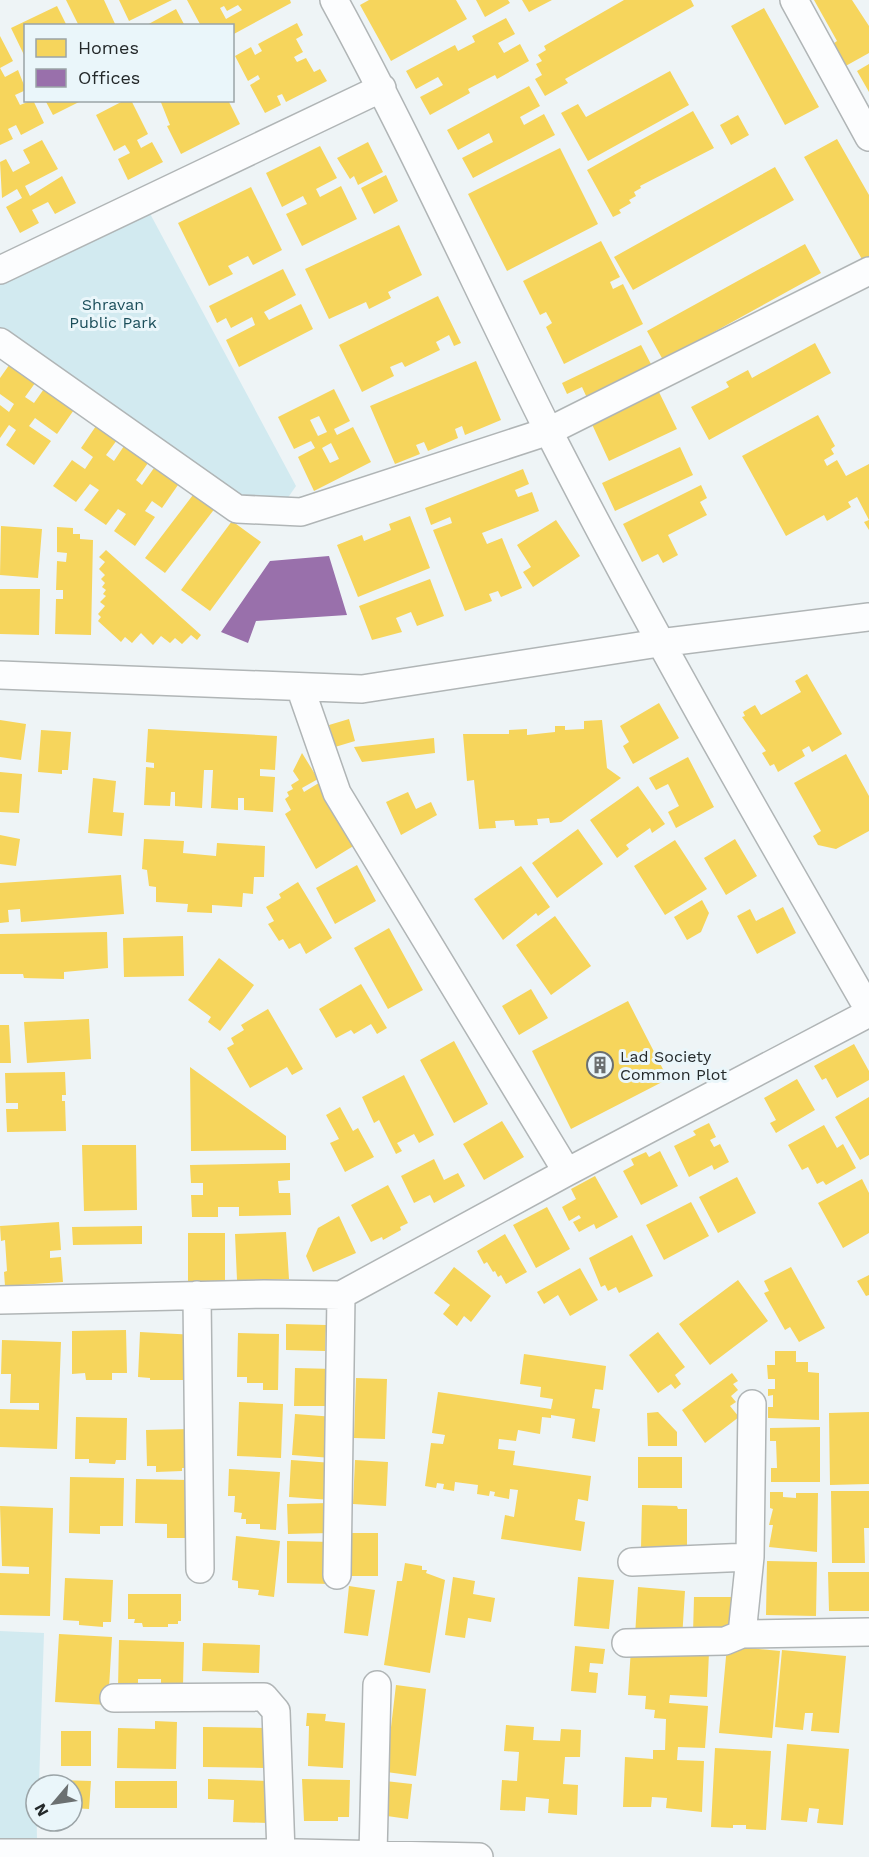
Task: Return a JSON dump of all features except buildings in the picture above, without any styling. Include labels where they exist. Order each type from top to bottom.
[{"type":"street","points":[[0,1300],[197,1295],[341,1295],[869,1011],[659,643],[549,431],[382,88],[334,0]]},
{"type":"street","points":[[794,0],[869,137]]},
{"type":"street","points":[[0,270],[382,88]]},
{"type":"street","points":[[0,342],[237,509],[302,512],[549,431],[869,272]]},
{"type":"street","points":[[0,675],[362,689],[659,643],[869,617]]},
{"type":"street","points":[[300,687],[338,793],[567,1172]]},
{"type":"street","points":[[197,1295],[200,1569]]},
{"type":"street","points":[[337,1575],[341,1295]]},
{"type":"street","points":[[742,1634],[750,1557],[753,1404]]},
{"type":"street","points":[[632,1562],[750,1557]]},
{"type":"street","points":[[626,1643],[725,1641],[742,1634],[859,1632]]},
{"type":"street","points":[[373,1855],[377,1685]]},
{"type":"street","points":[[114,1698],[264,1696],[276,1711],[281,1853]]},
{"type":"street","points":[[0,1853],[185,1856],[281,1853],[479,1857]]},
{"type":"green space","name":"Shravan Public Park","points":[[147,208],[296,486],[285,502],[239,501],[0,332],[0,278]]},
{"type":"green space","points":[[0,1631],[44,1633],[39,1773],[24,1773],[24,1833],[37,1833],[37,1840],[0,1838]]},
{"type":"place","name":"Lad Society Common Plot","points":[[600,1065]]}]
